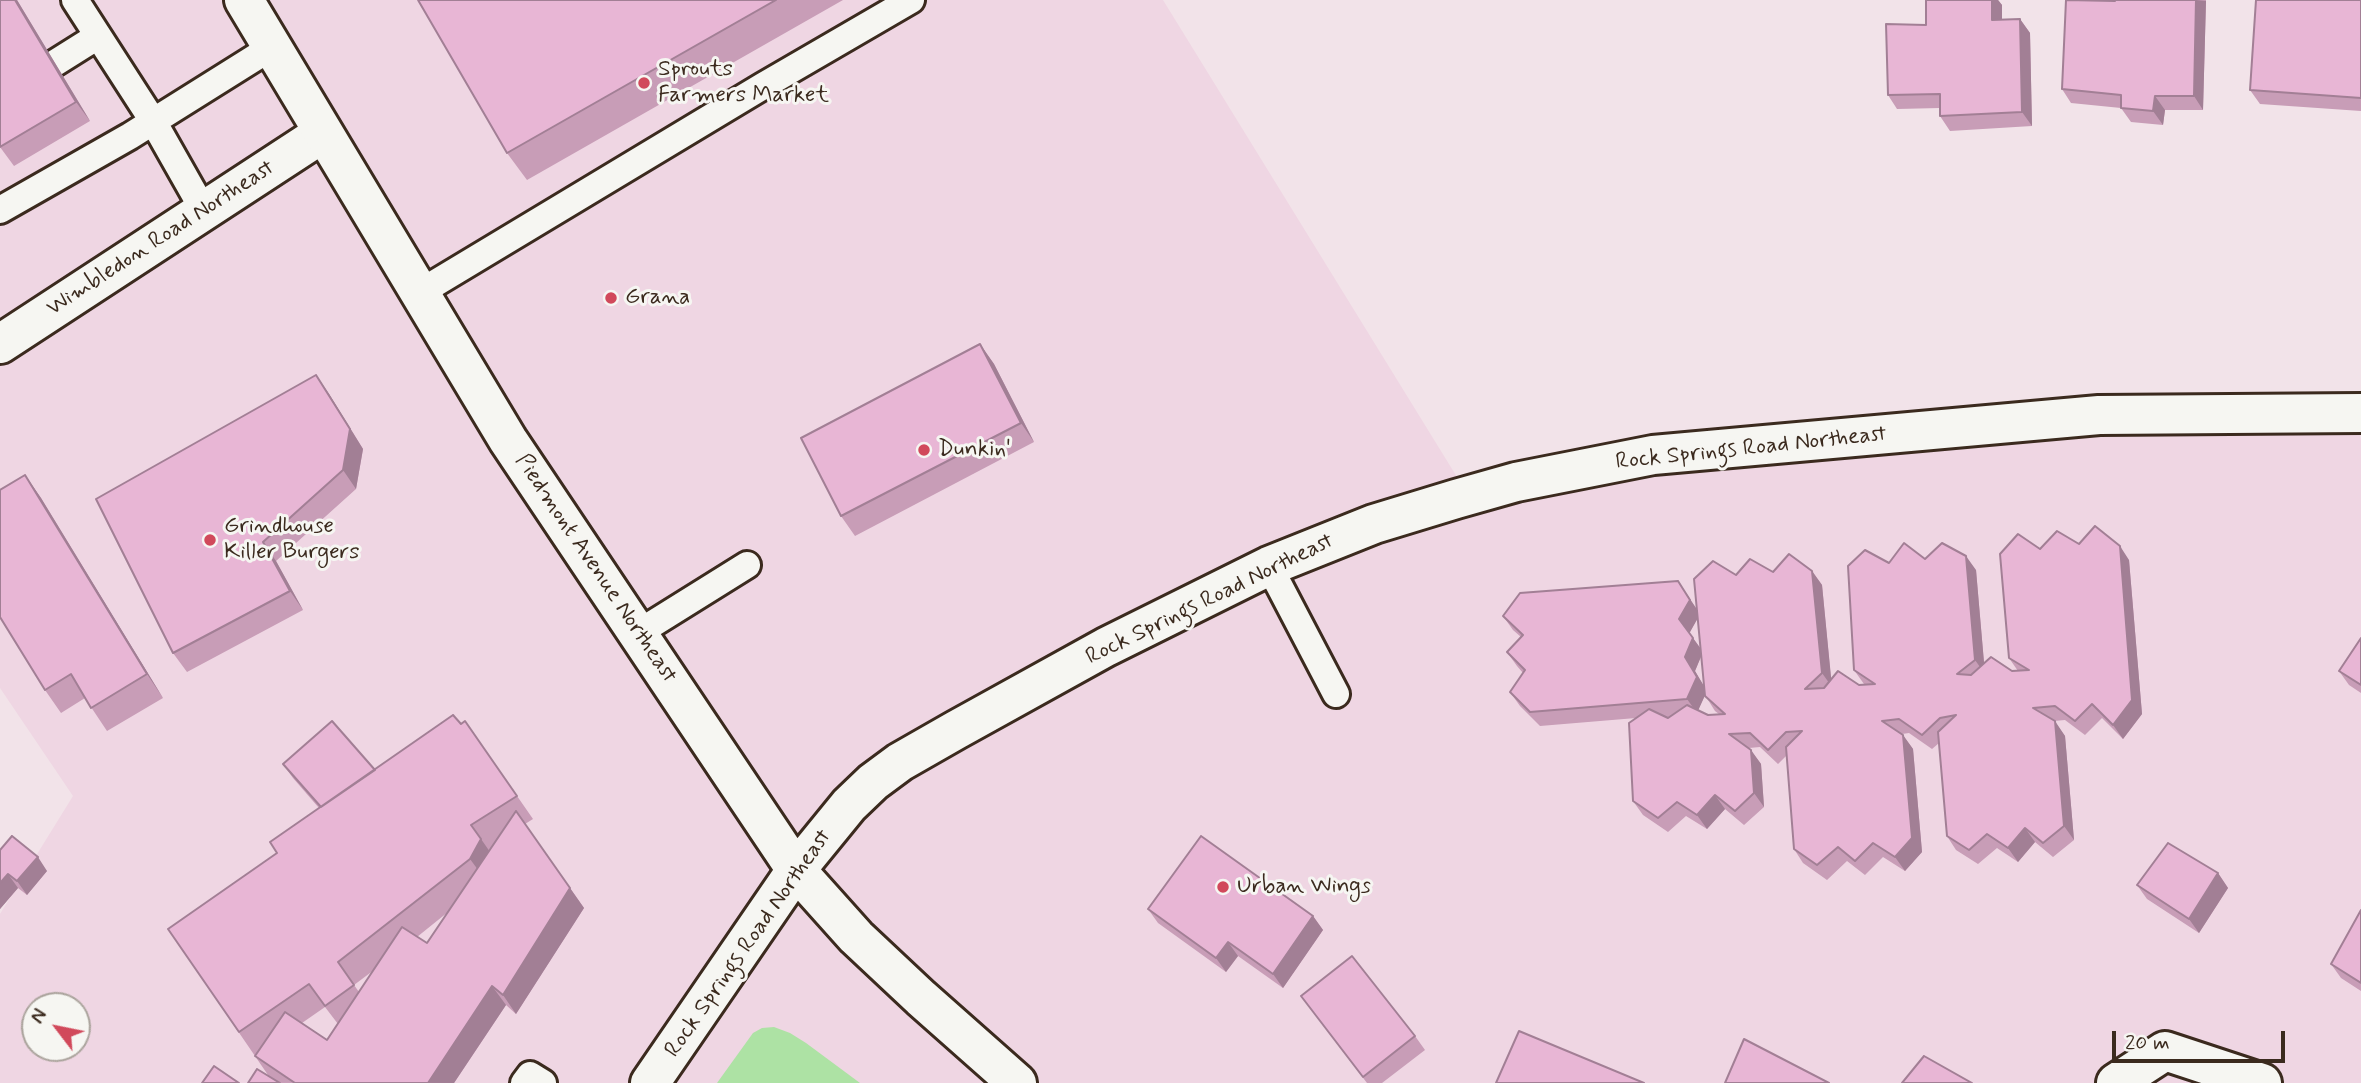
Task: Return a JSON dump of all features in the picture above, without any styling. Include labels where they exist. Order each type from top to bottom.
[{"type":"street","name":"Piedmont Avenue Northeast","points":[[244,0],[508,440],[796,870],[856,937],[1017,1083]]},
{"type":"street","name":"Wimbledon Road Northeast","points":[[0,344],[323,133]]},
{"type":"street","name":"Rock Springs Road Northeast","points":[[650,1083],[796,870],[849,805],[873,782],[900,762],[1106,648],[1269,566],[1374,524],[1516,482],[1653,455],[2099,415],[2361,412]]},
{"type":"street","points":[[2116,1083],[2165,1051],[2262,1083]]},
{"type":"lane","points":[[75,0],[153,121],[204,211]]},
{"type":"lane","points":[[419,293],[911,0]]},
{"type":"lane","points":[[55,64],[98,36]]},
{"type":"lane","points":[[0,210],[153,121],[272,47]]},
{"type":"lane","points":[[638,633],[747,565]]},
{"type":"lane","points":[[1269,566],[1336,694]]},
{"type":"lane","points":[[524,1083],[530,1075],[543,1083]]},
{"type":"shaded area","points":[[0,0],[1163,0],[1465,490],[2356,405],[2361,441],[2361,1083],[0,1083],[0,914],[73,796],[0,688]]},
{"type":"green space","points":[[774,1027],[806,1043],[860,1083],[717,1083],[753,1033],[762,1028]]},
{"type":"building","points":[[0,0],[15,0],[76,102],[0,147]]},
{"type":"building","points":[[418,0],[776,0],[507,153]]},
{"type":"building","points":[[1926,0],[1992,0],[1992,20],[2020,19],[2022,112],[1940,116],[1940,94],[1888,95],[1886,24],[1926,25]]},
{"type":"building","points":[[2066,0],[2196,0],[2194,96],[2155,96],[2153,111],[2121,108],[2121,95],[2062,89]]},
{"type":"building","points":[[2256,0],[2361,0],[2361,98],[2250,90]]},
{"type":"building","name":"Dunkin'","points":[[980,344],[1021,423],[841,516],[801,438]]},
{"type":"building","name":"Grindhouse Killer Burgers","points":[[316,375],[350,429],[343,470],[263,542],[290,591],[173,653],[96,499]]},
{"type":"building","points":[[25,475],[147,674],[91,708],[71,674],[45,690],[0,617],[0,490]]},
{"type":"building","points":[[2095,526],[2120,546],[2132,700],[2113,725],[2092,704],[2075,721],[2055,706],[2033,708],[2055,721],[2064,826],[2043,843],[2025,828],[2008,848],[1987,834],[1969,850],[1947,836],[1938,732],[1956,715],[1940,718],[1922,735],[1899,719],[1882,721],[1903,735],[1912,838],[1895,857],[1873,843],[1855,861],[1838,847],[1817,865],[1794,849],[1786,747],[1802,731],[1786,732],[1768,750],[1750,733],[1729,734],[1751,750],[1754,793],[1735,811],[1715,795],[1697,815],[1677,802],[1658,818],[1633,801],[1629,723],[1649,709],[1668,718],[1687,705],[1708,715],[1725,714],[1705,696],[1694,579],[1713,561],[1736,575],[1750,559],[1773,572],[1789,554],[1812,571],[1822,673],[1805,689],[1824,688],[1838,671],[1859,685],[1875,684],[1854,670],[1848,566],[1865,550],[1889,563],[1904,543],[1925,559],[1942,543],[1966,556],[1975,660],[1957,674],[1971,675],[1991,657],[2012,671],[2029,670],[2009,658],[2000,554],[2018,534],[2040,549],[2057,531],[2079,544]]},
{"type":"building","points":[[1678,581],[1690,600],[1679,619],[1693,638],[1685,657],[1697,677],[1687,699],[1530,712],[1510,692],[1525,670],[1507,652],[1523,635],[1503,616],[1520,593]]},
{"type":"building","points":[[2361,638],[2361,685],[2339,671]]},
{"type":"building","points":[[453,715],[461,724],[465,721],[517,796],[471,825],[481,839],[470,859],[338,962],[354,985],[325,1006],[309,984],[239,1032],[168,929],[277,853],[270,842]]},
{"type":"building","points":[[332,721],[375,770],[321,807],[283,764]]},
{"type":"building","points":[[516,811],[570,888],[503,995],[492,986],[428,1083],[295,1083],[255,1056],[285,1012],[327,1040],[402,927],[427,943]]},
{"type":"building","points":[[12,836],[38,857],[17,881],[8,874],[0,883],[0,850]]},
{"type":"building","name":"Urban Wings","points":[[1201,836],[1313,916],[1273,974],[1228,942],[1216,958],[1148,909]]},
{"type":"building","points":[[2168,843],[2218,873],[2189,919],[2137,885]]},
{"type":"building","points":[[2361,910],[2361,983],[2331,964]]},
{"type":"building","points":[[1352,956],[1415,1036],[1363,1077],[1301,996]]},
{"type":"building","points":[[1519,1031],[1644,1083],[1496,1083]]},
{"type":"building","points":[[1744,1039],[1829,1083],[1725,1083]]},
{"type":"building","points":[[1924,1056],[1972,1083],[1902,1083]]},
{"type":"building","points":[[214,1066],[239,1083],[202,1083]]},
{"type":"building","points":[[257,1069],[280,1083],[248,1083]]},
{"type":"place","name":"Sprouts Farmers Market","points":[[644,83]]},
{"type":"place","name":"Grana","points":[[611,298]]},
{"type":"place","name":"Dunkin'","points":[[924,450]]},
{"type":"place","name":"Grindhouse Killer Burgers","points":[[210,540]]},
{"type":"place","name":"Urban Wings","points":[[1223,887]]}]
